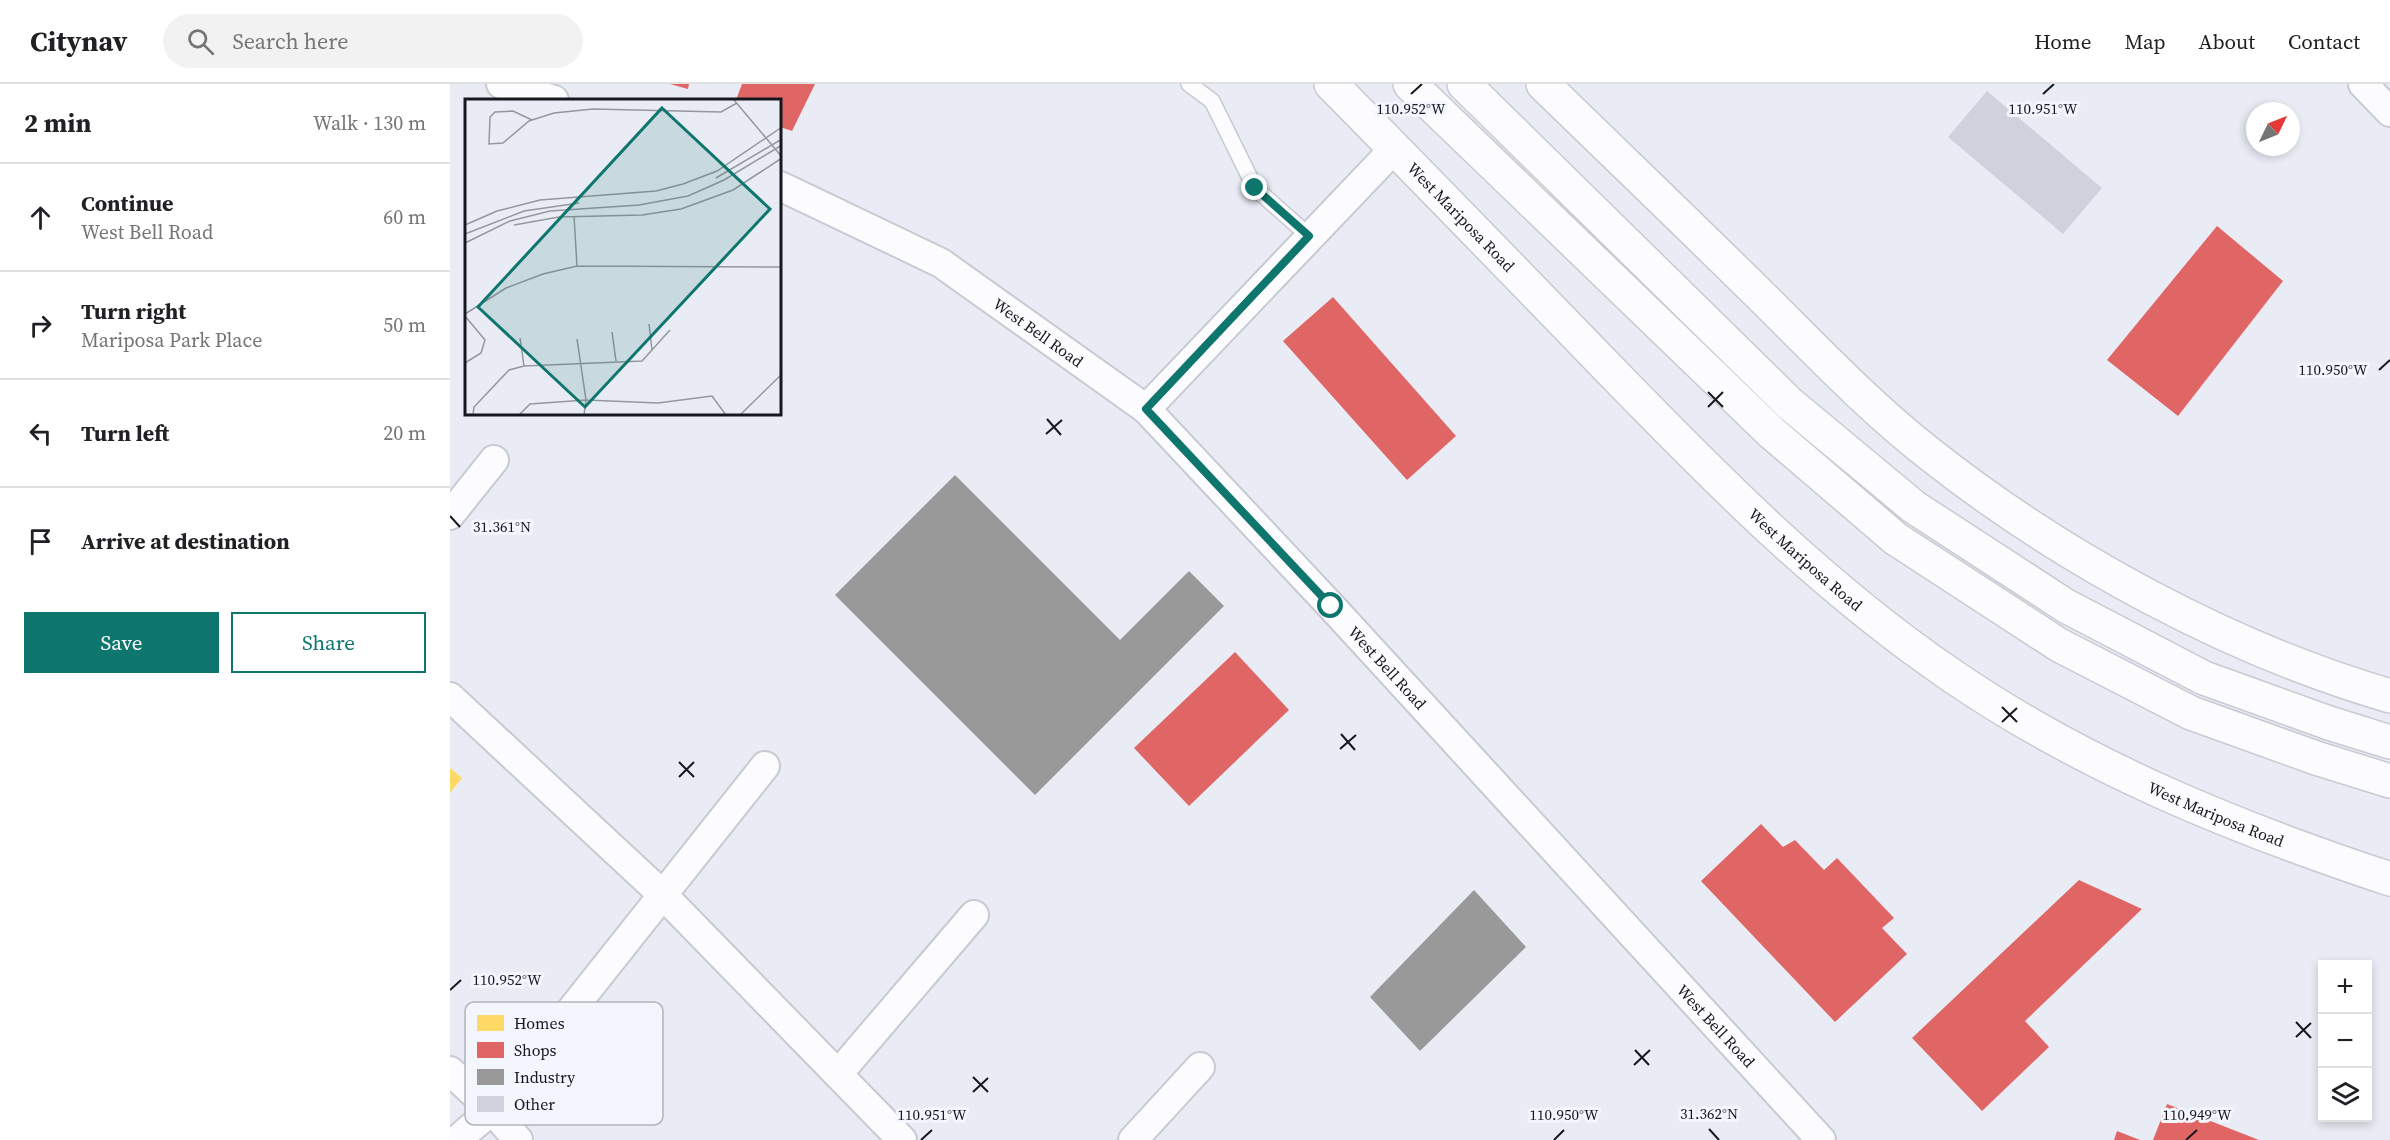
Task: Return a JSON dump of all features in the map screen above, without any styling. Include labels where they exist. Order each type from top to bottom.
[{"type":"highway","name":"West Mariposa Road","points":[[1331,84],[1734,498],[1821,576],[1905,642],[1953,677],[2094,761],[2200,810],[2306,852],[2390,879]]},
{"type":"highway","points":[[1410,84],[1772,433],[1896,539],[2060,645],[2191,713],[2390,782]]},
{"type":"highway","points":[[1464,84],[1789,403],[1914,507],[2066,606],[2204,678],[2329,723],[2390,742]]},
{"type":"highway","points":[[1543,84],[1859,393],[1929,454],[2005,511],[2095,565],[2242,643],[2330,679],[2390,696]]},
{"type":"street","points":[[501,84],[551,99]]},
{"type":"street","points":[[2363,84],[2390,112]]},
{"type":"street","points":[[1146,409],[1395,148]]},
{"type":"street","name":"West Bell Road","points":[[782,187],[940,263],[1146,409],[1331,606],[1821,1140]]},
{"type":"street","points":[[450,515],[494,460]]},
{"type":"street","points":[[450,696],[664,896],[902,1140]]},
{"type":"street","points":[[579,1002],[765,766]]},
{"type":"street","points":[[838,1074],[974,915]]},
{"type":"street","points":[[1133,1140],[1200,1067]]},
{"type":"street","points":[[450,1071],[465,1085]]},
{"type":"street","points":[[457,1140],[474,1125]]},
{"type":"street","points":[[505,1125],[518,1140]]},
{"type":"lane","points":[[1189,84],[1212,101],[1255,188],[1309,236]]},
{"type":"building: Homes","points":[[450,768],[462,778],[450,793]]},
{"type":"building: Shops","points":[[670,84],[689,84],[688,89]]},
{"type":"building: Shops","points":[[742,84],[815,84],[792,131],[782,128],[782,99],[736,99]]},
{"type":"building: Shops","points":[[2217,226],[2283,281],[2178,416],[2107,360]]},
{"type":"building: Shops","points":[[1333,297],[1456,436],[1407,480],[1283,341]]},
{"type":"building: Shops","points":[[1235,652],[1289,710],[1189,806],[1134,748]]},
{"type":"building: Shops","points":[[1761,824],[1783,847],[1795,840],[1824,870],[1837,858],[1894,918],[1882,928],[1907,954],[1835,1022],[1701,881]]},
{"type":"building: Shops","points":[[2079,880],[2142,909],[2025,1021],[2049,1047],[1982,1111],[1912,1038]]},
{"type":"building: Shops","points":[[2167,1104],[2259,1140],[2153,1140]]},
{"type":"building: Shops","points":[[2117,1131],[2140,1140],[2114,1140]]},
{"type":"building: Industry","points":[[955,475],[1120,640],[1189,571],[1224,606],[1035,795],[835,595]]},
{"type":"building: Industry","points":[[1474,890],[1526,947],[1420,1051],[1370,997]]},
{"type":"building: Other","points":[[1987,91],[2102,188],[2063,234],[1948,137]]},
{"type":"route","points":[[1255,188],[1309,236],[1146,409],[1331,606]]}]
